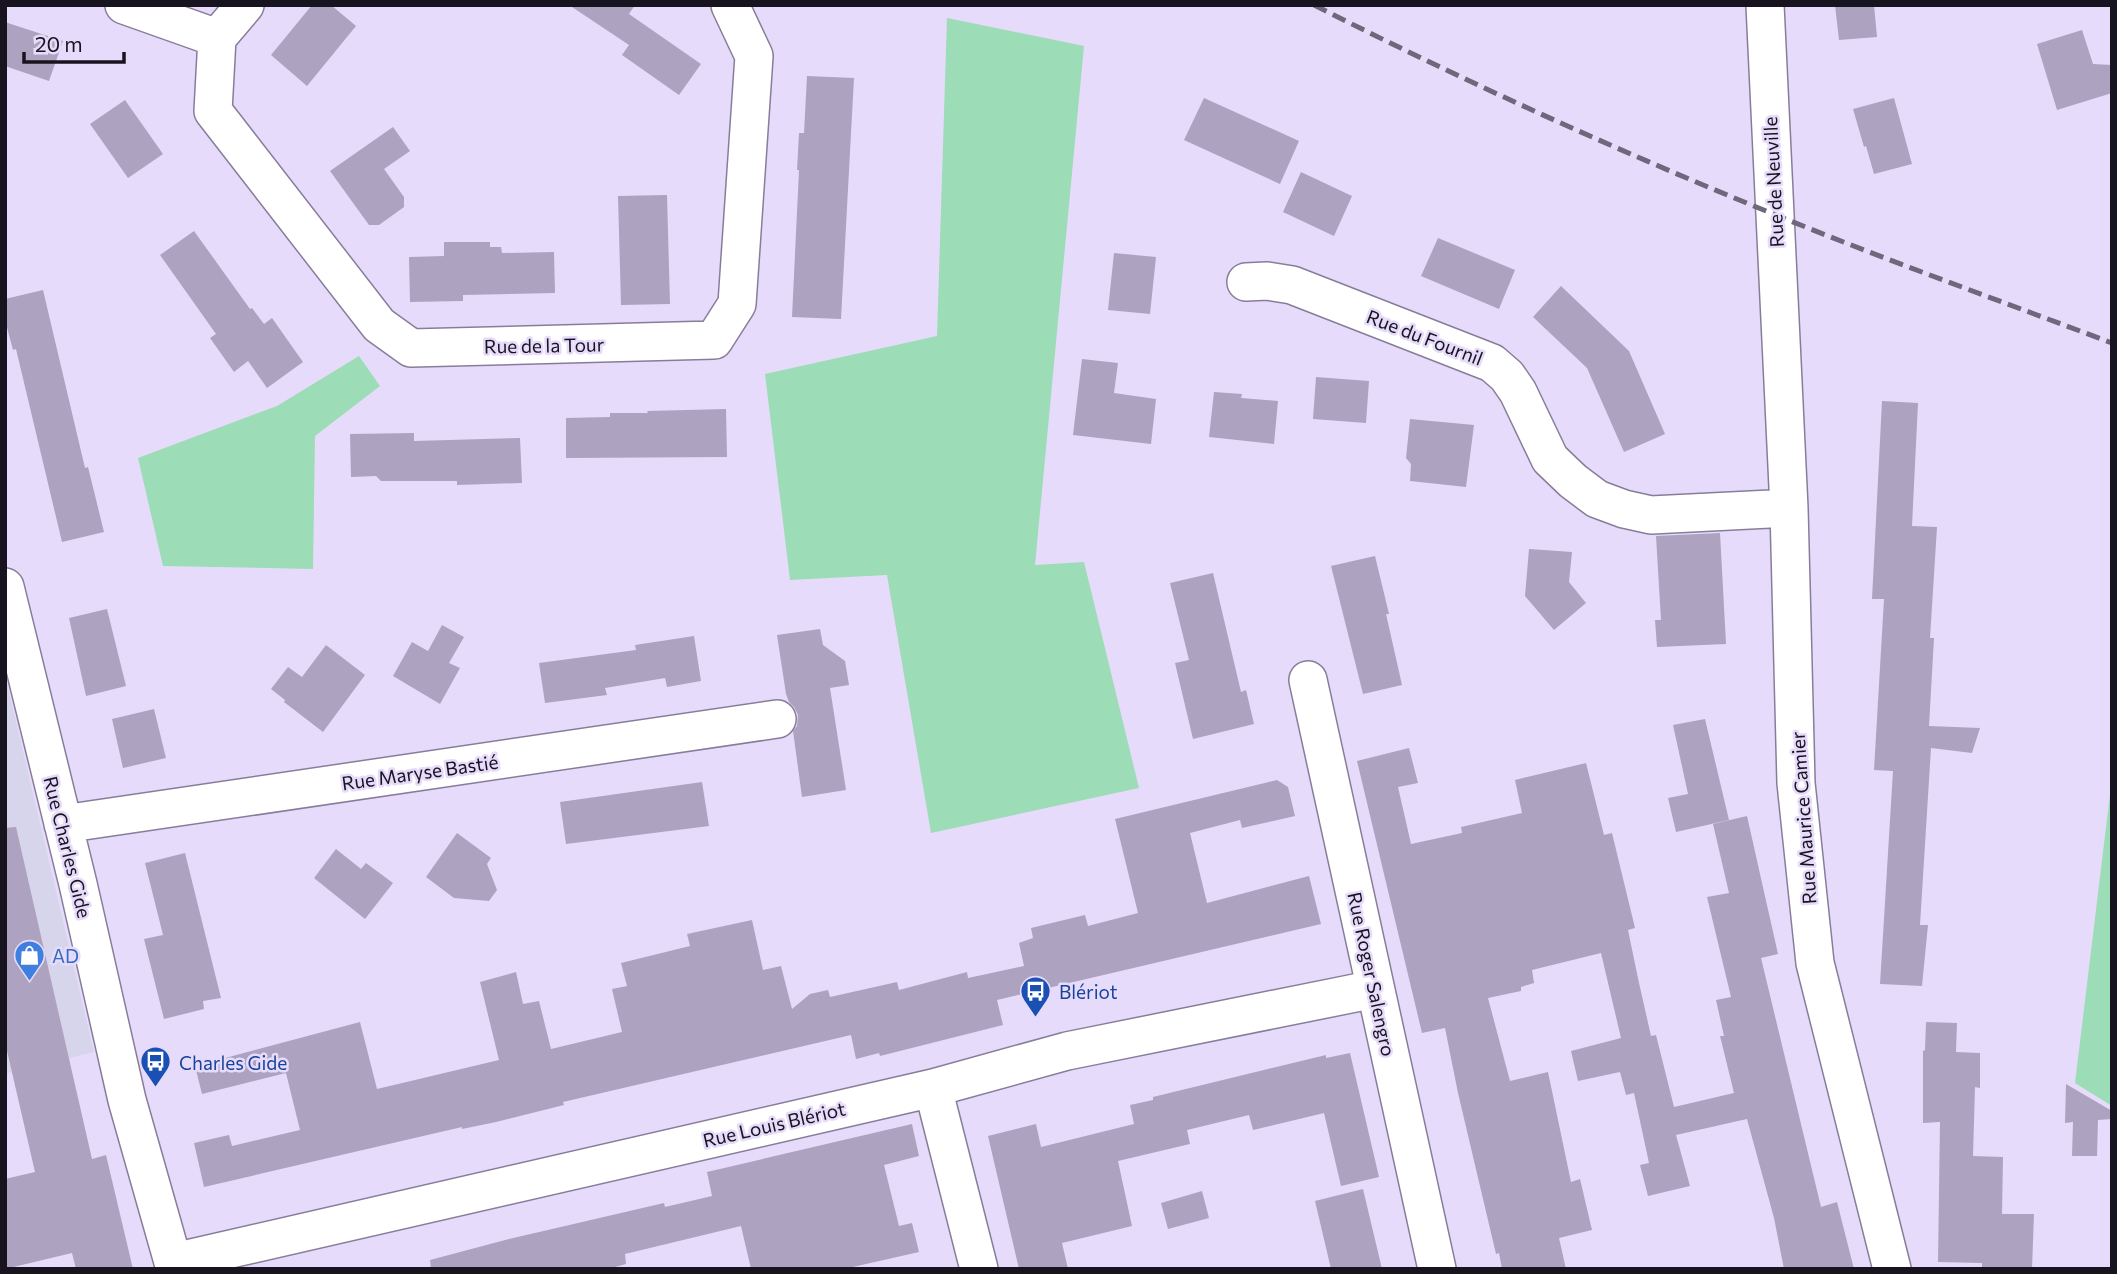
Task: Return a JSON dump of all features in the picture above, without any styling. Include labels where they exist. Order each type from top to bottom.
[{"type":"street","points":[[124,5],[217,38],[245,5]]},
{"type":"street","name":"Rue de la Tour","points":[[217,38],[213,111],[379,325],[411,348],[714,341],[737,304],[754,56],[730,5]]},
{"type":"street","name":"Rue de Neuville","points":[[1765,5],[1781,358]]},
{"type":"street","name":"Rue du Fournil","points":[[1246,282],[1266,281],[1292,285],[1492,363],[1507,376],[1518,392],[1550,459],[1597,499],[1651,515],[1789,508]]},
{"type":"street","name":"Rue Maurice Camier","points":[[1781,358],[1789,508],[1796,783],[1815,963],[1892,1269]]},
{"type":"street","name":"Rue Charles Gide","points":[[5,587],[127,1100],[175,1265]]},
{"type":"street","name":"Rue Roger Salengro","points":[[1308,680],[1437,1269]]},
{"type":"street","name":"Rue Maryse Bastié","points":[[63,824],[777,719]]},
{"type":"street","name":"Rue Louis Blériot","points":[[175,1265],[933,1087],[1046,1055],[1375,989]]},
{"type":"street","points":[[933,1087],[979,1269]]},
{"type":"shaded area","points":[[5,675],[94,1052],[5,1074]]},
{"type":"green space","points":[[947,18],[1084,46],[1035,565],[1084,562],[1139,788],[931,833],[887,575],[790,580],[765,374],[937,336]]},
{"type":"green space","points":[[359,356],[380,386],[315,436],[313,569],[163,566],[138,458],[277,406]]},
{"type":"green space","points":[[2112,778],[2112,1106],[2075,1083]]},
{"type":"building","points":[[312,5],[331,5],[356,26],[307,86],[271,55]]},
{"type":"building","points":[[569,5],[635,5],[629,14],[701,64],[679,95],[622,55],[629,45]]},
{"type":"building","points":[[1835,5],[1874,5],[1877,37],[1839,40]]},
{"type":"building","points":[[5,22],[63,41],[49,81],[5,66]]},
{"type":"building","points":[[2082,30],[2093,64],[2112,65],[2112,93],[2057,110],[2037,44]]},
{"type":"building","points":[[807,76],[854,78],[841,319],[792,317],[799,133],[804,133]]},
{"type":"building","points":[[1204,98],[1299,141],[1280,184],[1184,140]]},
{"type":"building","points":[[1894,98],[1912,164],[1874,174],[1853,109]]},
{"type":"building","points":[[125,100],[163,154],[128,178],[90,124]]},
{"type":"building","points":[[393,127],[410,151],[384,169],[404,197],[404,207],[379,225],[369,225],[330,171]]},
{"type":"building","points":[[1301,172],[1352,196],[1334,236],[1283,212]]},
{"type":"building","points":[[667,195],[670,304],[621,305],[618,196]]},
{"type":"building","points":[[194,231],[250,309],[252,308],[264,324],[272,318],[303,362],[267,388],[248,361],[234,372],[210,338],[216,334],[160,255]]},
{"type":"building","points":[[1438,238],[1515,270],[1499,309],[1421,276]]},
{"type":"building","points":[[444,242],[490,242],[490,247],[501,247],[502,253],[554,252],[555,293],[463,295],[463,301],[410,302],[409,257],[444,256]]},
{"type":"building","points":[[1114,253],[1156,257],[1150,314],[1108,310]]},
{"type":"building","points":[[1561,286],[1629,351],[1665,434],[1624,452],[1587,368],[1533,317]]},
{"type":"building","points":[[43,290],[85,468],[88,467],[104,532],[62,542],[16,349],[13,350],[5,320],[5,299]]},
{"type":"building","points":[[1082,359],[1118,363],[1114,393],[1156,399],[1151,444],[1073,435]]},
{"type":"building","points":[[1316,377],[1369,381],[1366,423],[1313,419]]},
{"type":"building","points":[[1214,392],[1242,394],[1241,398],[1278,401],[1274,444],[1209,437]]},
{"type":"building","points":[[1882,401],[1918,403],[1912,526],[1937,527],[1930,638],[1934,638],[1929,726],[1980,728],[1972,753],[1931,748],[1920,925],[1928,925],[1922,986],[1880,984],[1893,771],[1874,770],[1884,599],[1872,599]]},
{"type":"building","points":[[726,409],[727,457],[566,458],[566,418],[610,417],[610,413]]},
{"type":"building","points":[[1410,419],[1474,425],[1466,487],[1410,481],[1411,464],[1406,458]]},
{"type":"building","points":[[414,433],[414,441],[520,438],[522,483],[457,485],[457,481],[381,481],[376,476],[351,477],[350,434]]},
{"type":"building","points":[[1720,533],[1726,644],[1657,647],[1655,620],[1661,620],[1656,536]]},
{"type":"building","points":[[1529,549],[1572,552],[1569,582],[1586,603],[1554,630],[1525,596]]},
{"type":"building","points":[[1375,556],[1402,685],[1363,694],[1331,566]]},
{"type":"building","points":[[1213,573],[1241,692],[1246,690],[1254,724],[1193,739],[1175,663],[1189,660],[1170,583]]},
{"type":"building","points":[[107,609],[126,686],[86,696],[69,618]]},
{"type":"building","points":[[442,625],[464,637],[449,663],[460,668],[440,704],[393,676],[412,642],[428,651]]},
{"type":"building","points":[[820,629],[823,645],[845,661],[849,685],[830,688],[846,790],[802,797],[793,731],[797,726],[798,715],[786,694],[777,635]]},
{"type":"building","points":[[694,636],[701,681],[667,687],[665,678],[605,688],[607,695],[545,703],[539,663],[636,650],[635,645]]},
{"type":"building","points":[[326,645],[365,675],[323,732],[271,689],[288,667],[302,677]]},
{"type":"building","points":[[154,709],[166,758],[123,768],[112,719]]},
{"type":"building","points":[[1705,719],[1729,820],[1676,832],[1668,798],[1688,794],[1673,725]]},
{"type":"building","points":[[1409,748],[1418,783],[1398,787],[1411,844],[1462,833],[1461,827],[1522,813],[1515,780],[1586,763],[1604,835],[1612,833],[1635,928],[1628,930],[1639,983],[1651,1036],[1656,1035],[1674,1107],[1734,1093],[1720,1036],[1724,1036],[1716,1000],[1731,997],[1707,897],[1729,893],[1713,824],[1747,816],[1778,954],[1761,958],[1821,1207],[1837,1202],[1854,1269],[1784,1269],[1774,1218],[1747,1119],[1676,1135],[1690,1186],[1648,1196],[1640,1165],[1649,1163],[1634,1093],[1626,1095],[1620,1072],[1578,1081],[1571,1051],[1621,1038],[1601,953],[1532,970],[1534,983],[1521,987],[1521,991],[1488,998],[1510,1081],[1548,1072],[1571,1182],[1580,1179],[1592,1230],[1559,1238],[1566,1269],[1502,1269],[1499,1253],[1496,1254],[1445,1028],[1422,1033],[1357,761]]},
{"type":"building","points":[[1277,780],[1288,787],[1295,816],[1242,828],[1240,820],[1190,833],[1207,903],[1309,876],[1321,924],[997,1000],[1003,1025],[880,1056],[879,1053],[856,1059],[851,1035],[563,1102],[564,1105],[496,1122],[462,1127],[204,1187],[194,1143],[229,1135],[232,1146],[300,1130],[286,1073],[202,1094],[195,1066],[360,1022],[377,1089],[499,1060],[480,982],[516,972],[523,1004],[539,1001],[551,1049],[622,1032],[612,989],[627,986],[621,963],[690,946],[687,934],[752,920],[763,970],[781,966],[792,1009],[810,994],[828,990],[830,997],[897,982],[899,990],[967,972],[968,978],[1024,966],[1019,943],[1033,938],[1031,928],[1085,915],[1088,926],[1138,913],[1115,819]]},
{"type":"building","points":[[702,782],[709,826],[566,844],[560,802]]},
{"type":"building","points":[[16,827],[92,1159],[106,1155],[133,1269],[76,1269],[72,1253],[5,1269],[5,1179],[35,1172],[5,1042],[5,828]]},
{"type":"building","points":[[457,833],[491,858],[487,864],[497,890],[489,901],[454,898],[426,877]]},
{"type":"building","points":[[336,849],[361,869],[366,863],[393,883],[365,919],[314,878]]},
{"type":"building","points":[[185,853],[221,998],[203,1001],[204,1009],[164,1019],[144,939],[163,935],[145,863]]},
{"type":"building","points":[[1926,1022],[1957,1023],[1956,1052],[1980,1053],[1980,1088],[1975,1087],[1973,1156],[2003,1157],[2002,1214],[2034,1214],[2032,1269],[1982,1269],[1982,1263],[1938,1262],[1940,1122],[1923,1123],[1923,1051]]},
{"type":"building","points":[[1350,1053],[1379,1177],[1341,1186],[1324,1113],[1253,1130],[1249,1115],[1187,1130],[1190,1144],[1118,1161],[1132,1226],[1062,1243],[1068,1269],[1019,1269],[988,1136],[1036,1124],[1041,1147],[1134,1124],[1130,1105],[1153,1100],[1153,1097],[1326,1055],[1326,1058]]},
{"type":"building","points":[[2066,1084],[2112,1111],[2112,1119],[2098,1120],[2097,1156],[2072,1156],[2073,1122],[2065,1123]]},
{"type":"building","points":[[912,1124],[919,1156],[884,1165],[899,1226],[912,1223],[919,1252],[844,1269],[751,1269],[741,1226],[625,1254],[626,1264],[608,1269],[431,1269],[430,1260],[509,1239],[664,1203],[665,1207],[712,1196],[707,1172]]},
{"type":"building","points":[[1363,1189],[1382,1269],[1331,1269],[1315,1201]]},
{"type":"building","points":[[1202,1191],[1209,1218],[1168,1229],[1161,1203]]},
{"type":"railway","points":[[1314,5],[1484,88],[1713,189],[1856,247],[2112,343]]},
{"type":"place","name":"AD","points":[[29,982]]},
{"type":"place","name":"Blériot","points":[[1036,1018]]},
{"type":"place","name":"Charles Gide","points":[[156,1089]]}]
